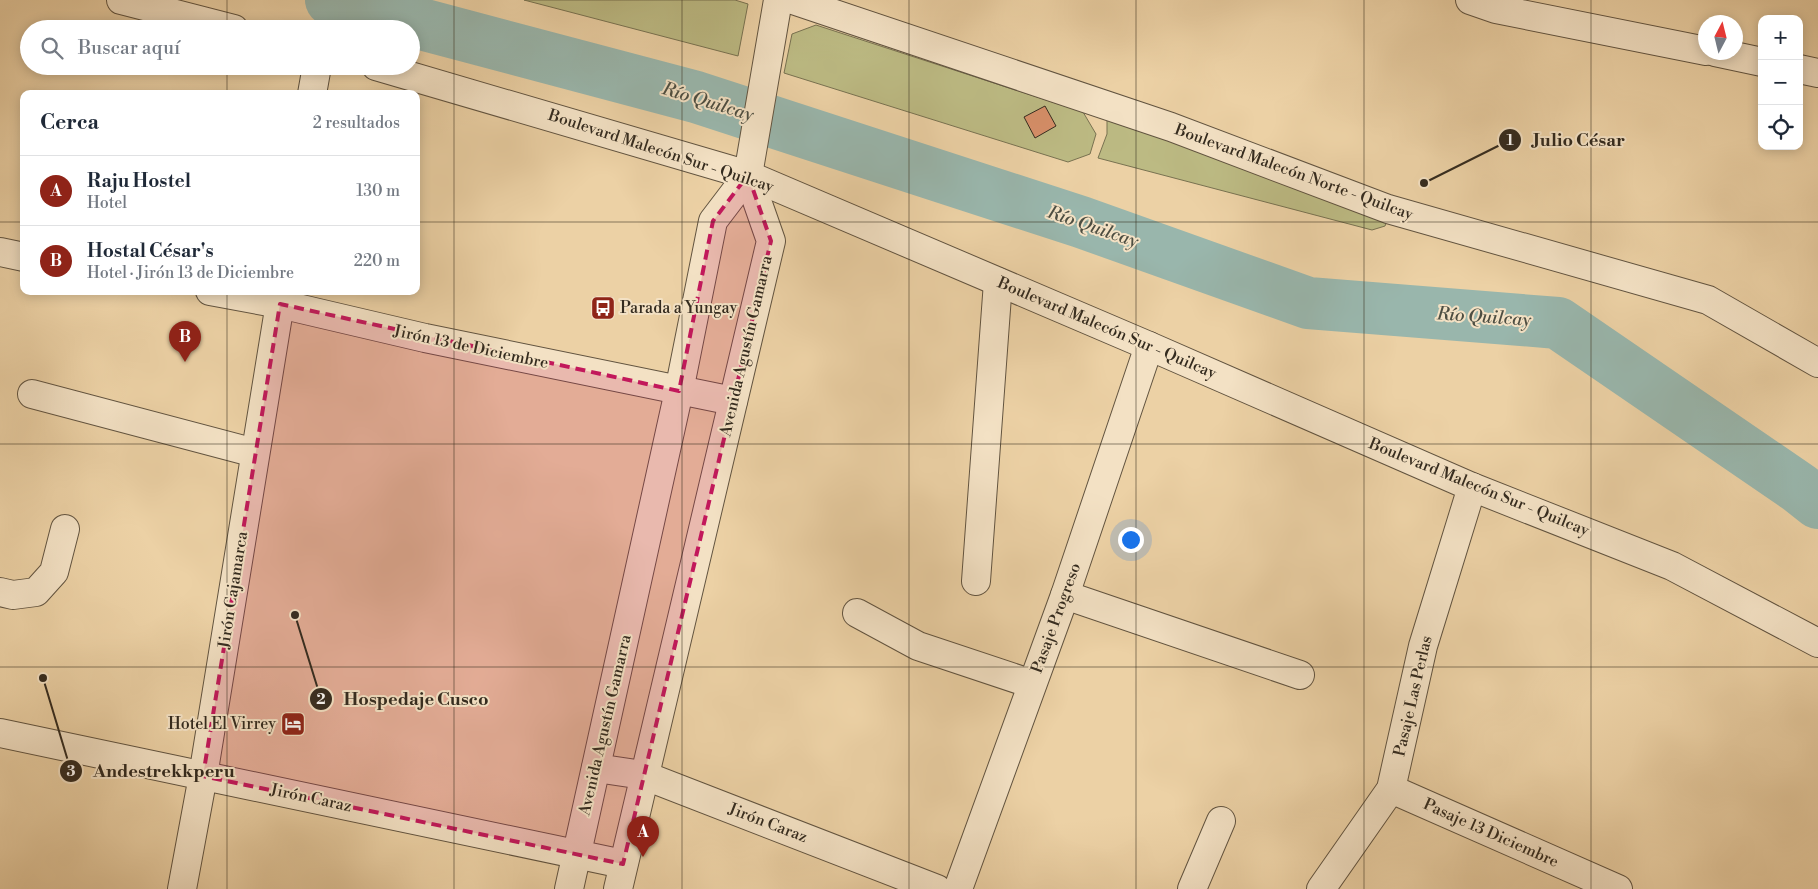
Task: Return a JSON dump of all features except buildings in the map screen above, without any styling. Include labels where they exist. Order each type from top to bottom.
[{"type":"street","points":[[122,0],[199,20]]},
{"type":"street","points":[[750,162],[778,0]]},
{"type":"street","name":"Boulevard Malecón Norte - Quilcay","points":[[793,0],[1171,127],[1388,209],[1708,300],[1818,363]]},
{"type":"street","points":[[1470,0],[1496,4],[1698,49]]},
{"type":"street","points":[[1743,58],[1758,61]]},
{"type":"street","points":[[1803,70],[1818,73]]},
{"type":"street","points":[[313,90],[315,75]]},
{"type":"street","name":"Boulevard Malecón Sur - Quilcay","points":[[411,75],[750,162],[998,282],[1472,487],[1672,566],[1818,643]]},
{"type":"street","name":"Avenida Agustín Gamarra","points":[[569,889],[575,854],[596,768],[679,391],[714,221],[750,162]]},
{"type":"street","name":"Avenida Agustín Gamarra","points":[[620,876],[771,241],[750,162]]},
{"type":"street","points":[[0,252],[20,256]]},
{"type":"street","points":[[976,580],[998,282]]},
{"type":"street","name":"Jirón 13 de Diciembre","points":[[251,295],[281,298],[425,338],[733,401]]},
{"type":"street","name":"Jirón Cajamarca","points":[[182,889],[203,776],[281,298]]},
{"type":"street","name":"Pasaje Progreso","points":[[958,889],[1064,595],[1149,346]]},
{"type":"street","points":[[32,394],[255,453]]},
{"type":"street","name":"Pasaje Las Perlas","points":[[1321,889],[1391,789],[1423,646],[1472,487]]},
{"type":"street","points":[[0,592],[13,594],[36,592],[54,572],[65,529]]},
{"type":"street","points":[[1064,595],[1300,675]]},
{"type":"street","points":[[857,613],[918,646],[1032,684]]},
{"type":"street","name":"Jirón Caraz","points":[[0,733],[575,854],[620,876]]},
{"type":"street","name":"Jirón Caraz","points":[[596,768],[643,775],[937,889]]},
{"type":"street","name":"Pasaje 13 Diciembre","points":[[1391,789],[1618,889]]},
{"type":"street","points":[[1192,889],[1221,821]]},
{"type":"highlighted area","points":[[748,175],[771,241],[623,864],[203,776],[280,304],[679,391],[713,221]]},
{"type":"shaded area","points":[[524,0],[735,0],[748,4],[738,56]]},
{"type":"shaded area","points":[[816,25],[1083,112],[1096,134],[1090,154],[1068,162],[784,73],[792,34]]},
{"type":"shaded area","points":[[1107,119],[1384,211],[1387,221],[1385,226],[1372,230],[1098,158],[1107,134]]},
{"type":"waterway","name":"Río Quilcay","points":[[331,0],[406,20]]},
{"type":"waterway","name":"Río Quilcay","points":[[420,24],[696,97],[1081,222],[1308,303],[1558,323],[1799,488],[1818,503]]},
{"type":"place","name":"Julio César","points":[[1424,183]]},
{"type":"place","name":"Parada a Yungay","points":[[603,308]]},
{"type":"place","name":"Hostal César's","points":[[185,362]]},
{"type":"place","name":"Hospedaje Cusco","points":[[295,615]]},
{"type":"place","name":"Andestrekkperu","points":[[43,678]]},
{"type":"place","name":"Hotel El Virrey","points":[[293,724]]},
{"type":"place","name":"Raju Hostel","points":[[643,857]]}]
